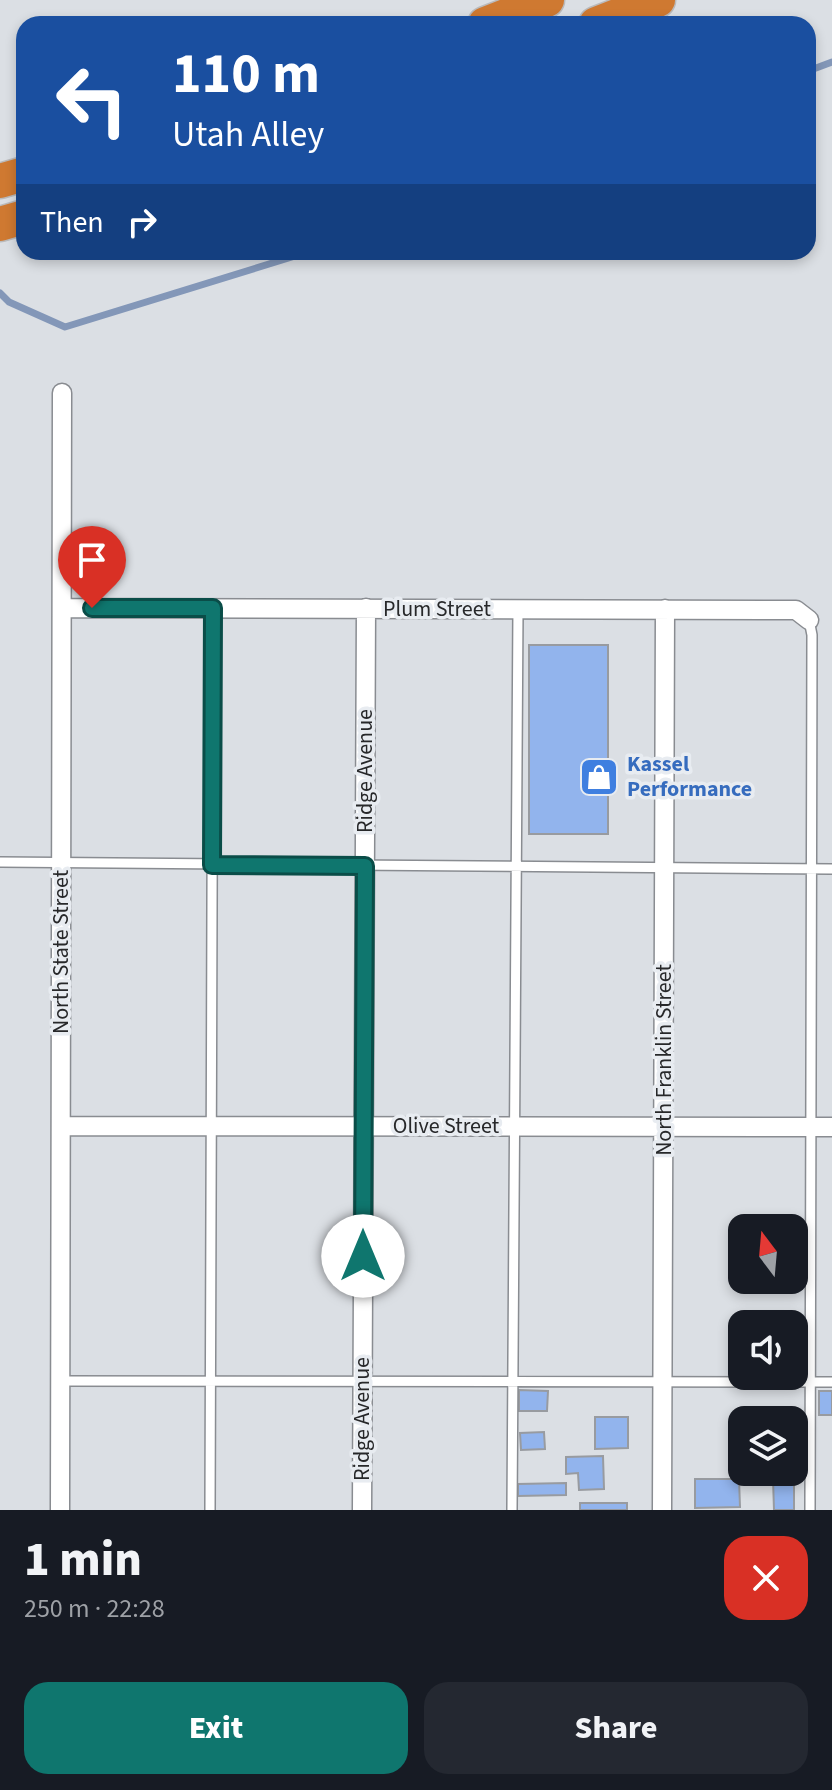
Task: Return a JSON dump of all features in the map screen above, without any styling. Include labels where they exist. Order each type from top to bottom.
[{"type":"highway","points":[[506,16],[547,0]]},
{"type":"highway","points":[[617,16],[658,0]]},
{"type":"street","name":"North State Street","points":[[60,1510],[62,393]]},
{"type":"street","name":"Plum Street","points":[[62,608],[796,610],[809,620]]},
{"type":"street","name":"Ridge Avenue","points":[[362,1510],[366,608]]},
{"type":"street","name":"North Franklin Street","points":[[662,1510],[665,609]]},
{"type":"street","name":"Olive Street","points":[[61,1126],[832,1127]]},
{"type":"lane","points":[[210,1510],[213,608]]},
{"type":"lane","points":[[512,1510],[518,609]]},
{"type":"lane","points":[[809,620],[812,635],[810,1510]]},
{"type":"lane","points":[[0,862],[832,869]]},
{"type":"lane","points":[[60,1381],[832,1382]]},
{"type":"building","points":[[529,645],[608,645],[608,834],[529,834]]},
{"type":"building","points":[[519,1390],[548,1391],[547,1411],[519,1411]]},
{"type":"building","points":[[819,1391],[832,1391],[832,1415],[819,1415]]},
{"type":"building","points":[[595,1417],[628,1417],[628,1448],[595,1449]]},
{"type":"building","points":[[544,1432],[545,1449],[521,1450],[520,1433]]},
{"type":"building","points":[[603,1456],[604,1489],[579,1490],[578,1473],[566,1474],[566,1457]]},
{"type":"building","points":[[695,1479],[728,1479],[728,1486],[739,1486],[740,1507],[695,1508]]},
{"type":"building","points":[[566,1483],[566,1495],[518,1496],[518,1484]]},
{"type":"building","points":[[773,1486],[794,1486],[794,1510],[774,1510]]},
{"type":"building","points":[[580,1503],[627,1503],[627,1510],[580,1510]]},
{"type":"waterway","points":[[816,68],[832,62]]},
{"type":"waterway","points":[[0,293],[9,302],[65,327],[282,260]]},
{"type":"place","name":"Kassel Performance","points":[[599,777]]},
{"type":"route","points":[[92,608],[213,608],[212,865],[365,866],[363,1256]]}]
